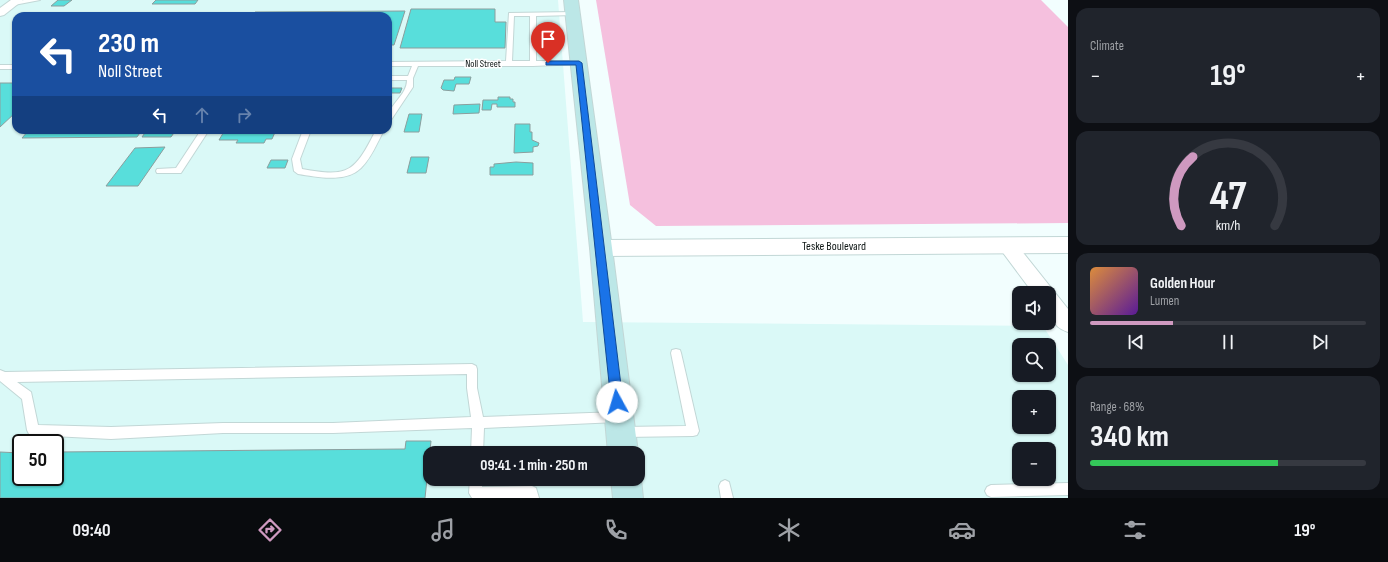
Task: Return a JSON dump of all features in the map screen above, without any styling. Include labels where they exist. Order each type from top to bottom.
[{"type":"main road","points":[[571,0],[601,248],[621,434]]},
{"type":"main road","points":[[627,486],[628,498]]},
{"type":"street","points":[[0,13],[16,2]]},
{"type":"street","points":[[1008,245],[1039,286]]},
{"type":"street","name":"Teske Boulevard","points":[[601,248],[1068,245]]},
{"type":"street","points":[[1056,309],[1068,324]]},
{"type":"lane","points":[[16,2],[37,0]]},
{"type":"lane","points":[[509,64],[511,14],[573,14]]},
{"type":"lane","points":[[533,14],[533,64]]},
{"type":"lane","name":"Noll Street","points":[[392,64],[579,63]]},
{"type":"lane","points":[[392,112],[410,87],[410,78],[416,64]]},
{"type":"lane","points":[[0,67],[12,67]]},
{"type":"lane","points":[[392,78],[410,78]]},
{"type":"lane","points":[[160,171],[178,171],[202,134]]},
{"type":"lane","points":[[305,134],[296,159],[298,171],[314,174],[338,174],[354,170],[364,158],[378,134]]},
{"type":"lane","points":[[1,376],[27,396],[33,430],[111,433],[223,428],[333,428],[478,422],[621,434],[693,431],[676,354]]},
{"type":"lane","points":[[1,376],[472,369],[472,388],[478,422],[477,446]]},
{"type":"lane","points":[[476,486],[475,493],[532,492],[533,498]]},
{"type":"lane","points":[[991,491],[1068,489]]},
{"type":"shaded area","points":[[0,0],[558,0],[583,322],[1012,326],[1012,330],[1046,330],[1051,338],[1012,338],[1012,382],[1056,382],[1056,346],[1068,365],[1068,498],[0,498]]},
{"type":"shaded area","points":[[596,0],[1041,0],[1068,27],[1068,223],[656,226],[630,205]]},
{"type":"building","points":[[58,0],[72,0],[64,6],[51,6]]},
{"type":"building","points":[[156,0],[198,0],[195,4],[152,4]]},
{"type":"building","points":[[411,9],[495,9],[495,22],[506,22],[505,48],[400,48]]},
{"type":"building","points":[[405,11],[394,45],[392,45],[392,12],[255,12]]},
{"type":"building","points":[[455,77],[471,77],[469,84],[456,84],[454,91],[443,90],[441,88],[444,80],[454,80]]},
{"type":"building","points":[[0,83],[12,83],[12,116],[0,127]]},
{"type":"building","points":[[392,88],[402,88],[400,93],[392,93]]},
{"type":"building","points":[[498,97],[510,97],[510,99],[513,99],[513,102],[515,102],[515,107],[497,107],[497,104],[492,104],[491,110],[482,110],[483,100],[498,100]]},
{"type":"building","points":[[480,104],[479,113],[453,114],[454,105]]},
{"type":"building","points":[[409,114],[422,114],[419,132],[404,132]]},
{"type":"building","points":[[515,124],[530,124],[532,140],[539,143],[538,146],[533,147],[533,152],[514,153]]},
{"type":"building","points":[[26,134],[139,134],[137,137],[22,138]]},
{"type":"building","points":[[144,134],[173,134],[171,137],[142,137]]},
{"type":"building","points":[[223,134],[274,134],[272,139],[266,139],[264,143],[236,143],[238,140],[219,140]]},
{"type":"building","points":[[165,147],[138,186],[106,186],[135,148]]},
{"type":"building","points":[[411,157],[429,157],[426,173],[407,173]]},
{"type":"building","points":[[271,160],[288,160],[285,168],[267,168]]},
{"type":"building","points":[[516,162],[533,163],[533,175],[490,175],[490,167],[494,167],[494,164]]},
{"type":"building","points":[[406,441],[431,441],[430,446],[423,446],[423,486],[426,486],[425,498],[0,498],[0,452],[12,453],[12,486],[64,486],[64,452],[405,449]]},
{"type":"route","points":[[548,63],[579,63],[601,248],[617,402]]}]
